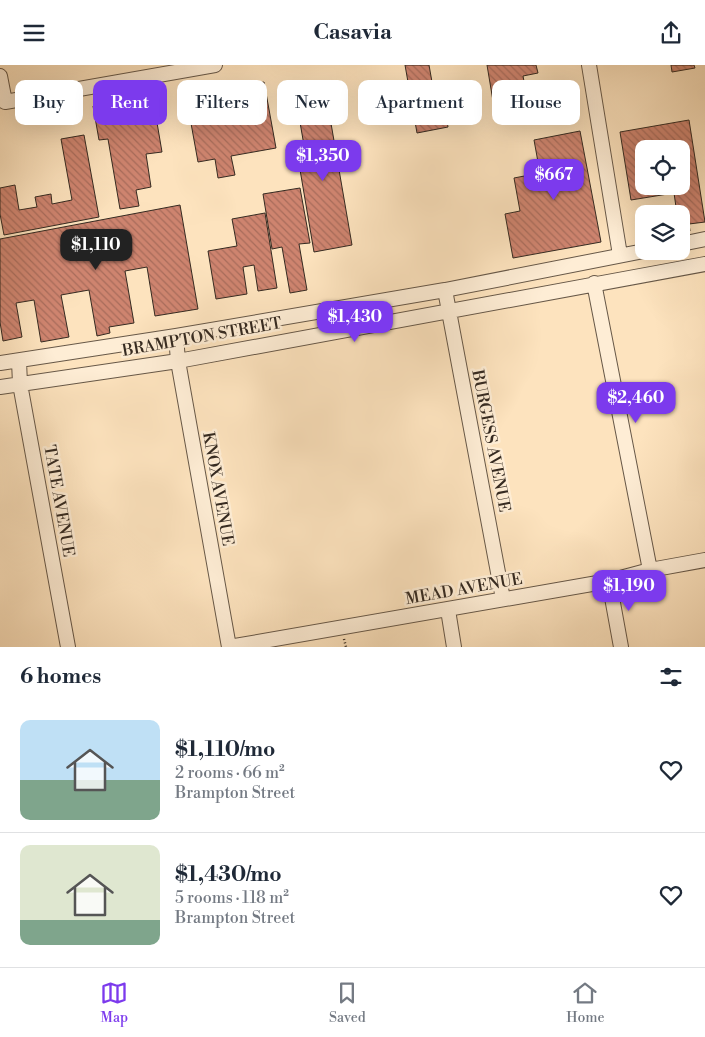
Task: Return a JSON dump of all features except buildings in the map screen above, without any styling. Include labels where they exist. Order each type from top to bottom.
[{"type":"street","points":[[0,76],[4,102],[158,70],[215,65]]},
{"type":"street","points":[[589,65],[620,255]]},
{"type":"street","points":[[690,242],[705,239]]},
{"type":"street","name":"BRAMPTON STREET","points":[[0,363],[176,336],[444,290],[635,252]]},
{"type":"street","name":"BRAMPTON STREET","points":[[0,387],[178,361],[705,264]]},
{"type":"street","points":[[594,283],[650,571]]},
{"type":"street","name":"BURGESS AVENUE","points":[[444,290],[503,599]]},
{"type":"street","name":"KNOX AVENUE","points":[[176,336],[178,361],[229,647]]},
{"type":"street","name":"TATE AVENUE","points":[[19,361],[20,384],[68,647]]},
{"type":"street","name":"MEAD AVENUE","points":[[229,647],[610,581],[705,560]]},
{"type":"street","points":[[610,581],[621,647]]},
{"type":"street","points":[[448,610],[454,647]]}]
